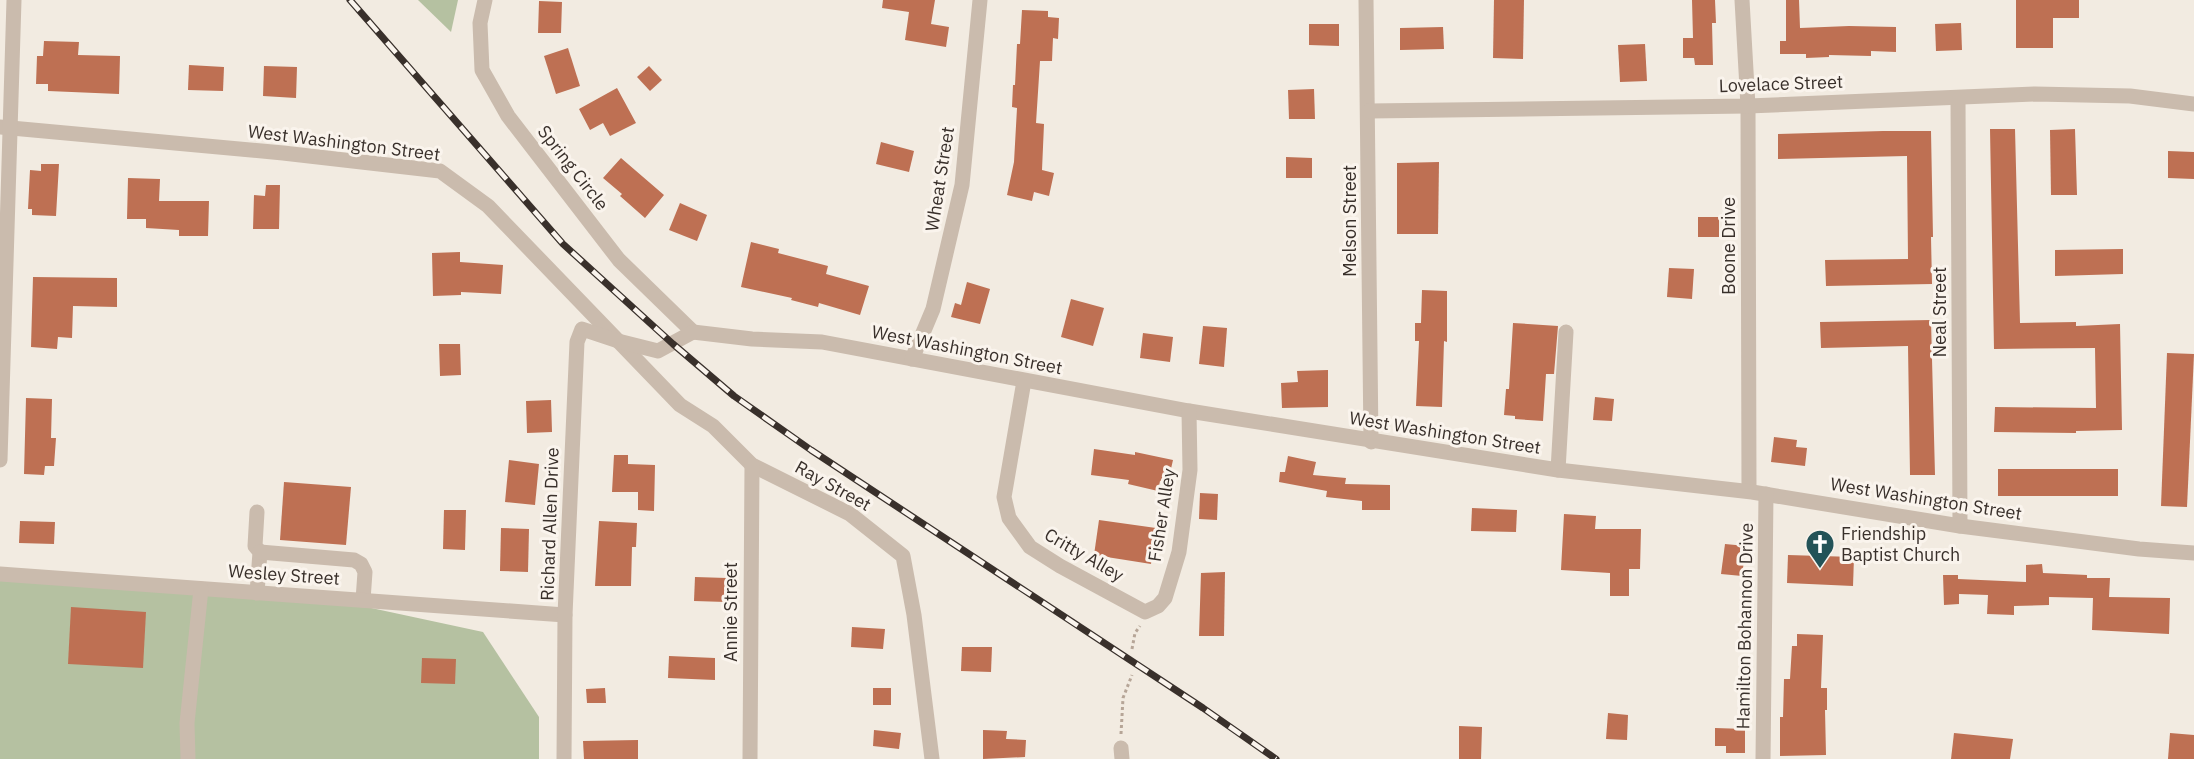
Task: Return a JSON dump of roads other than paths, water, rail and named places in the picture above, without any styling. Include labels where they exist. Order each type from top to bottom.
[{"type":"street","points":[[0,460],[6,128],[14,0]]},
{"type":"street","name":"Spring Circle","points":[[485,0],[480,23],[482,70],[508,116],[619,260],[693,332]]},
{"type":"street","name":"Wheat Street","points":[[912,359],[933,309],[962,185],[980,0]]},
{"type":"street","name":"Melson Street","points":[[1366,0],[1371,442]]},
{"type":"street","name":"Boone Drive","points":[[1742,0],[1748,106],[1749,491]]},
{"type":"street","name":"Lovelace Street","points":[[1369,111],[1748,106],[2035,94],[2130,96],[2194,104]]},
{"type":"street","name":"Neal Street","points":[[1958,98],[1960,526]]},
{"type":"street","name":"West Washington Street","points":[[6,128],[271,152],[440,171],[488,207],[618,341]]},
{"type":"street","name":"Richard Allen Drive","points":[[564,759],[566,615],[577,342],[582,329],[618,341]]},
{"type":"street","points":[[618,341],[658,351],[693,332]]},
{"type":"street","name":"West Washington Street","points":[[693,332],[752,339],[822,342],[1189,411],[1371,442],[1558,470],[1749,491],[1960,526],[2139,549],[2194,552]]},
{"type":"street","points":[[1558,470],[1566,332]]},
{"type":"street","name":"Ray Street","points":[[618,341],[680,405],[713,426],[752,465],[850,514],[903,556],[914,615],[932,759]]},
{"type":"street","name":"Critty Alley","points":[[1024,381],[1004,497],[1009,518],[1030,547],[1145,612]]},
{"type":"street","name":"Fisher Alley","points":[[1145,612],[1158,606],[1165,598],[1179,552],[1190,470],[1189,411]]},
{"type":"street","name":"Annie Street","points":[[750,759],[752,465]]},
{"type":"street","name":"Hamilton Bohannon Drive","points":[[1763,759],[1766,494]]},
{"type":"street","points":[[257,512],[255,546],[260,552],[257,592]]},
{"type":"street","points":[[260,552],[354,560],[361,564],[365,573],[363,600]]},
{"type":"street","name":"Wesley Street","points":[[0,574],[566,615]]},
{"type":"street","points":[[188,759],[187,723],[201,589]]},
{"type":"railway","points":[[350,0],[563,244],[734,396],[811,450],[1203,708],[1276,759]]},
{"type":"place","name":"Friendship Baptist Church","points":[[1820,570]]}]
